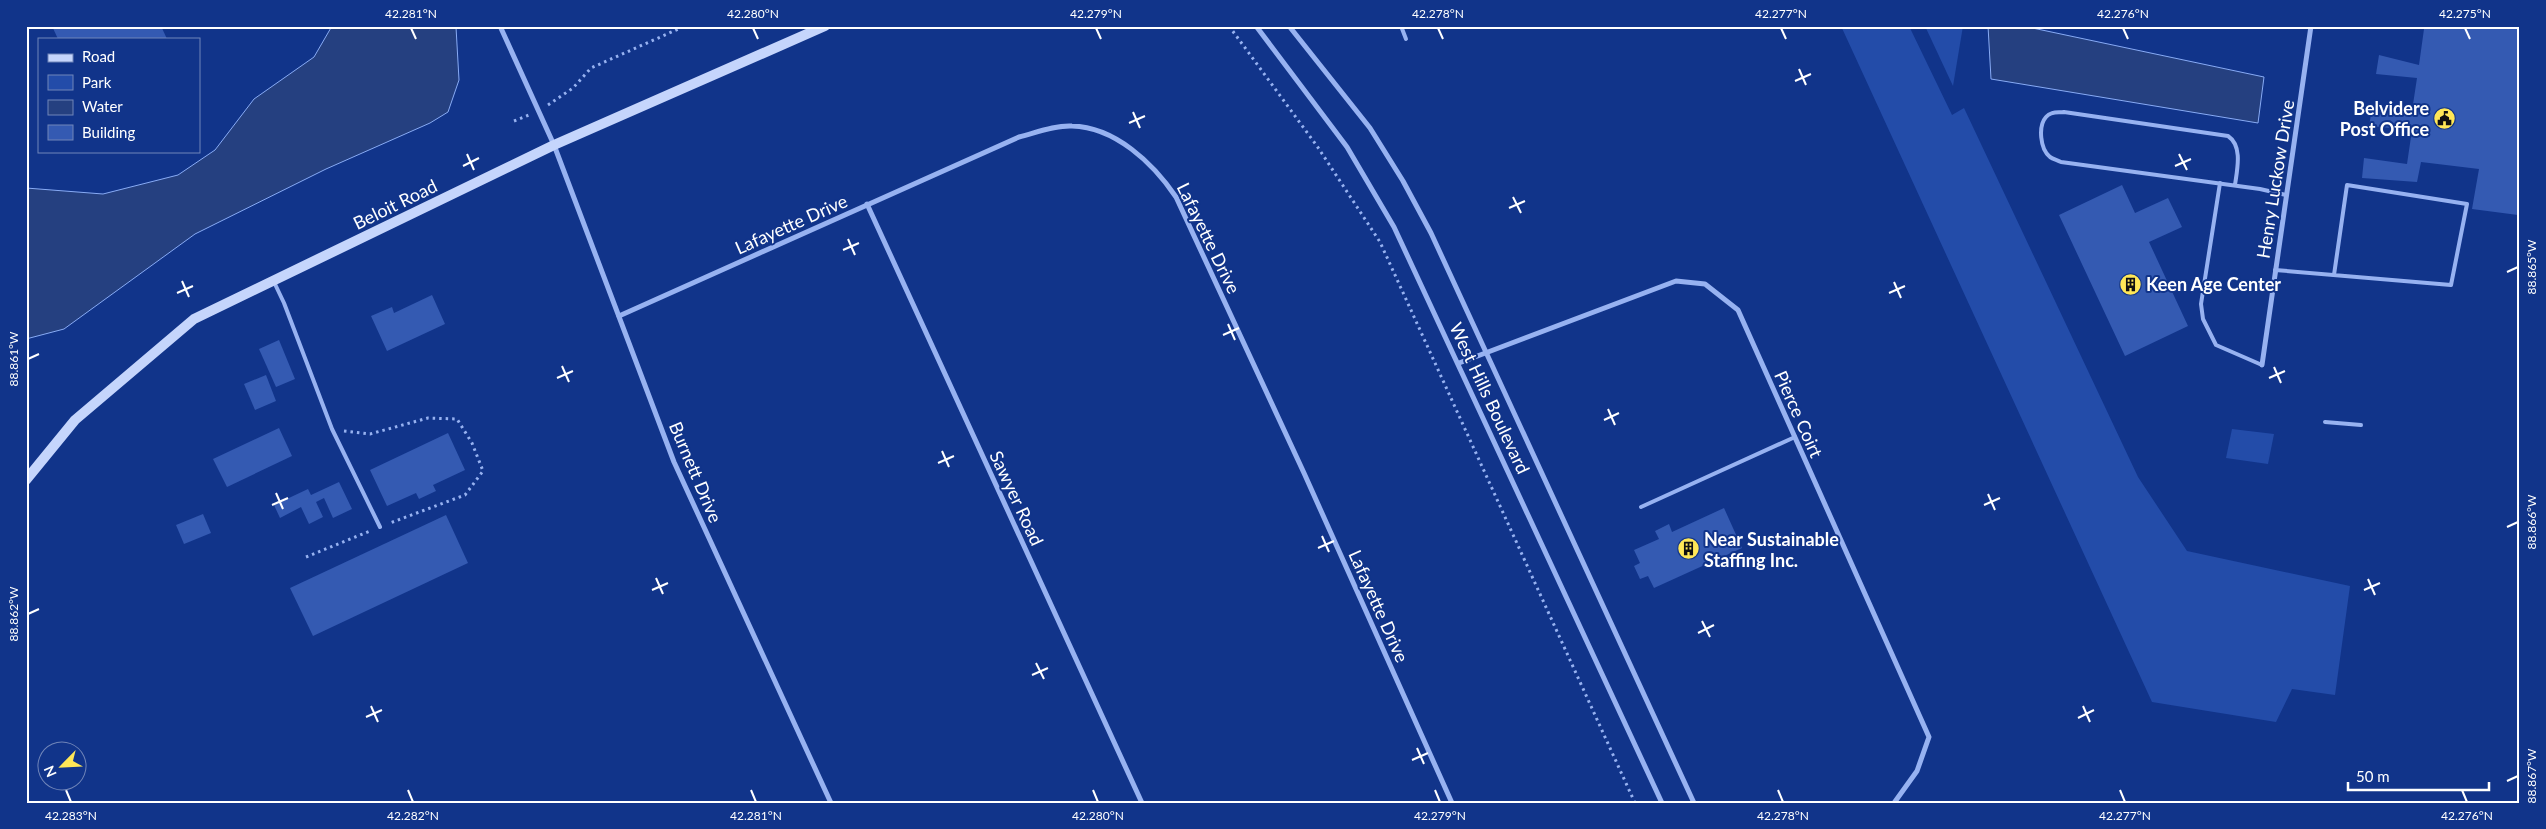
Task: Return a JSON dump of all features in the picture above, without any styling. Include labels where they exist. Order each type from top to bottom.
[{"type":"main road","name":"Beloit Road","points":[[26,480],[75,420],[194,319],[554,146],[825,26]]},
{"type":"street","name":"Burnett Drive","points":[[500,26],[554,146],[674,462],[831,803]]},
{"type":"street","name":"West Hills Boulevard","points":[[1256,26],[1364,171],[1394,227],[1662,803]]},
{"type":"street","name":"West Hills Boulevard","points":[[1289,26],[1355,106],[1403,181],[1431,233],[1694,803]]},
{"type":"street","name":"Henry Luckow Drive","points":[[2262,365],[2311,26]]},
{"type":"street","name":"Lafayette Drive","points":[[619,316],[1019,137],[1070,125],[1095,130],[1112,138],[1141,156],[1160,174],[1176,196],[1304,473],[1452,803]]},
{"type":"street","name":"Sawyer Road","points":[[867,204],[1142,803]]},
{"type":"street","name":"Pierce Coirt","points":[[1459,364],[1676,281],[1705,284],[1738,310],[1929,736],[1917,771],[1894,803]]},
{"type":"lane","points":[[1401,26],[1406,39]]},
{"type":"lane","points":[[2234,185],[2238,166],[2237,150],[2233,140],[2228,136],[2064,112],[2052,113],[2045,117],[2040,132],[2044,149],[2049,156],[2061,162],[2234,185],[2286,195]]},
{"type":"lane","points":[[2220,183],[2201,304],[2203,319],[2216,346],[2262,365]]},
{"type":"lane","points":[[2275,270],[2451,285],[2466,204],[2347,185],[2334,275]]},
{"type":"lane","points":[[273,281],[284,302],[332,429],[380,527]]},
{"type":"lane","points":[[2325,422],[2361,425]]},
{"type":"lane","points":[[1641,507],[1795,437]]},
{"type":"path","points":[[514,121],[538,111],[573,88],[590,68],[685,26]]},
{"type":"path","points":[[1229,26],[1317,146],[1380,242],[1635,803]]},
{"type":"path","points":[[306,557],[380,527],[465,496],[483,472],[472,443],[456,419],[428,418],[370,434],[332,429]]},
{"type":"green space","points":[[1841,26],[1909,26],[1952,115],[1964,108],[2138,477],[2187,551],[2350,586],[2335,695],[2292,689],[2276,722],[2152,702]]},
{"type":"green space","points":[[1925,26],[1963,26],[1953,86]]},
{"type":"green space","points":[[2232,429],[2274,434],[2268,464],[2226,458]]},
{"type":"water","points":[[332,26],[456,27],[459,80],[448,112],[430,123],[326,169],[195,234],[64,329],[26,339],[26,188],[103,194],[178,175],[215,150],[254,99],[314,57]]},
{"type":"water","points":[[1988,26],[2023,26],[2264,77],[2258,123],[1991,79]]},
{"type":"building","points":[[52,26],[161,26],[167,38],[58,38]]},
{"type":"building","name":"Belvidere Post Office","points":[[2410,26],[2520,26],[2520,200],[2518,215],[2472,209],[2479,169],[2421,162],[2417,182],[2362,178],[2364,158],[2407,164],[2412,130],[2369,126],[2372,109],[2412,111],[2417,78],[2376,74],[2379,55],[2419,65],[2424,29]]},
{"type":"building","name":"Keen Age Center","points":[[2122,185],[2135,213],[2168,198],[2182,227],[2149,242],[2188,326],[2125,356],[2059,215]]},
{"type":"building","points":[[432,295],[445,324],[387,351],[371,316],[392,307],[394,313]]},
{"type":"building","points":[[279,340],[295,379],[276,387],[259,349]]},
{"type":"building","points":[[266,375],[276,401],[255,410],[244,384]]},
{"type":"building","points":[[279,428],[292,456],[227,487],[213,459]]},
{"type":"building","points":[[448,433],[465,470],[433,485],[436,491],[419,499],[416,493],[387,506],[370,470]]},
{"type":"building","points":[[339,482],[352,509],[333,518],[324,498],[316,502],[323,517],[309,524],[301,507],[280,518],[274,505],[308,489],[311,495]]},
{"type":"building","name":"Near Sustainable Staffing Inc.","points":[[1724,508],[1742,548],[1654,588],[1648,576],[1640,579],[1634,566],[1640,563],[1634,550],[1659,539],[1655,531],[1669,524],[1672,532]]},
{"type":"building","points":[[203,514],[211,533],[184,544],[176,525]]},
{"type":"building","points":[[446,515],[468,563],[313,636],[290,588]]},
{"type":"place","name":"Belvidere Post Office","points":[[2445,118]]},
{"type":"place","name":"Keen Age Center","points":[[2130,284]]},
{"type":"place","name":"Near Sustainable Staffing Inc.","points":[[1688,549]]}]
